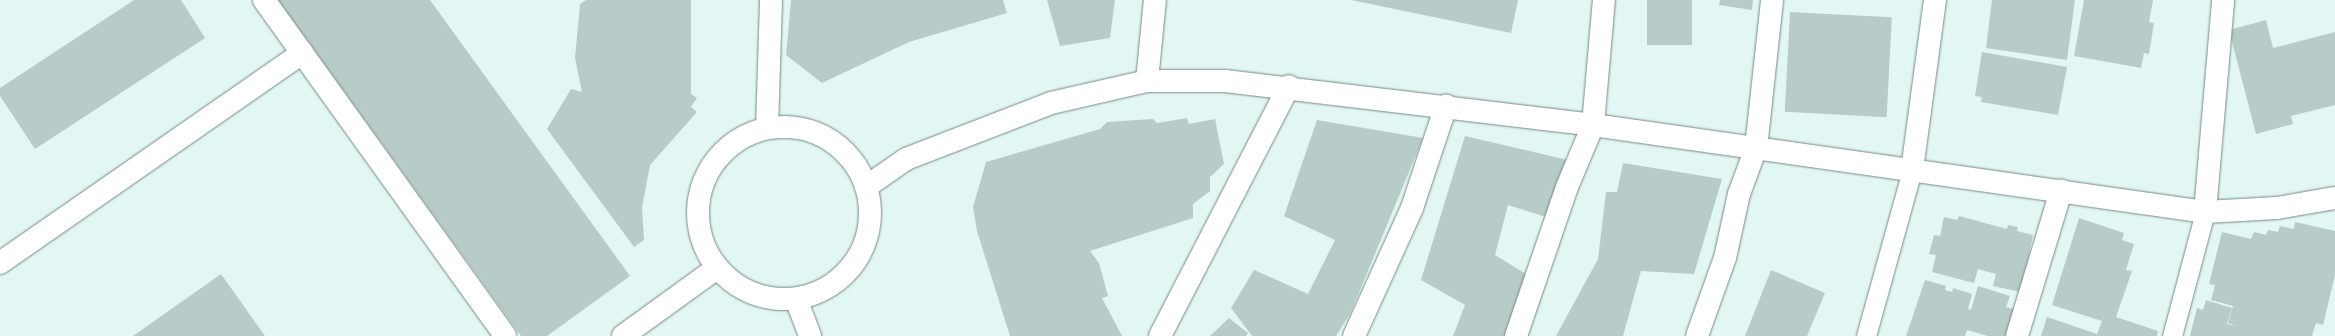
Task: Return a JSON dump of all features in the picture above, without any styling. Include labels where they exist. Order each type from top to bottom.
[{"type":"street","points":[[264,0],[505,336]]},
{"type":"street","points":[[766,128],[771,0]]},
{"type":"street","points":[[1147,82],[1155,0]]},
{"type":"street","points":[[1516,336],[1567,187],[1593,125],[1604,0]]},
{"type":"street","points":[[1698,336],[1725,258],[1739,194],[1756,148],[1772,0]]},
{"type":"street","points":[[1912,170],[1936,0]]},
{"type":"street","points":[[2206,212],[2225,0]]},
{"type":"street","points":[[0,263],[302,53]]},
{"type":"street","points":[[866,187],[906,159],[969,132],[1051,103],[1147,82],[1289,86],[1593,125],[2206,212],[2277,208],[2335,198]]},
{"type":"street","points":[[1160,336],[1289,86]]},
{"type":"street","points":[[1354,336],[1412,208],[1446,106]]},
{"type":"street","points":[[792,127],[816,133],[838,146],[855,164],[866,187],[870,212],[867,236],[857,259],[841,278],[820,292],[796,299],[774,299],[752,294],[717,268],[703,242],[697,213],[703,184],[717,158],[739,139],[766,128],[792,127]]},
{"type":"street","points":[[2017,336],[2061,191]]},
{"type":"street","points":[[623,336],[717,268]]},
{"type":"street","points":[[796,299],[810,336]]},
{"type":"lane","points":[[1866,336],[1912,170]]},
{"type":"lane","points":[[2172,336],[2206,212]]},
{"type":"building","points":[[134,0],[181,0],[205,38],[35,149],[0,96],[0,88]]},
{"type":"building","points":[[278,0],[430,0],[630,276],[547,336],[521,336]]},
{"type":"building","points":[[586,0],[691,0],[691,94],[697,98],[691,107],[697,112],[650,165],[642,208],[644,240],[634,247],[547,129],[571,89],[582,92],[575,58],[580,4]]},
{"type":"building","points":[[791,0],[1003,0],[1007,13],[909,42],[822,83],[786,55]]},
{"type":"building","points":[[1047,0],[1115,0],[1110,38],[1060,46]]},
{"type":"building","points":[[1351,0],[1518,0],[1511,33]]},
{"type":"building","points":[[1647,0],[1692,0],[1692,45],[1647,45]]},
{"type":"building","points":[[1720,0],[1753,0],[1752,10],[1719,5]]},
{"type":"building","points":[[1992,0],[2075,0],[2067,60],[1986,48]]},
{"type":"building","points":[[2084,0],[2153,0],[2149,22],[2154,23],[2149,54],[2144,53],[2141,68],[2074,56]]},
{"type":"building","points":[[1790,12],[1892,17],[1887,117],[1785,112]]},
{"type":"building","points":[[2266,20],[2273,48],[2335,32],[2335,105],[2291,116],[2293,124],[2256,134],[2229,30]]},
{"type":"building","points":[[1982,52],[2067,67],[2058,115],[1981,102],[1982,97],[1975,96]]},
{"type":"building","points":[[1187,118],[1189,124],[1215,119],[1224,164],[1210,177],[1210,191],[1193,204],[1193,218],[1090,251],[1099,263],[1108,296],[1102,298],[1122,336],[1010,336],[977,231],[973,207],[986,162],[1100,129],[1107,122],[1153,119],[1157,123]]},
{"type":"building","points":[[1317,120],[1423,138],[1351,312],[1336,336],[1252,336],[1231,308],[1254,270],[1308,294],[1335,240],[1284,216]]},
{"type":"building","points":[[1465,136],[1568,160],[1549,218],[1508,205],[1495,255],[1534,279],[1508,336],[1453,336],[1465,305],[1421,280]]},
{"type":"building","points":[[1623,163],[1722,179],[1694,274],[1641,271],[1623,336],[1556,336],[1598,259],[1606,192],[1617,192]]},
{"type":"building","points":[[1959,216],[2007,229],[2008,225],[2018,227],[2017,231],[2033,235],[2021,292],[1993,286],[1996,274],[1978,269],[1974,283],[1932,272],[1936,255],[1929,254],[1934,235],[1940,236],[1944,217],[1957,220]]},
{"type":"building","points":[[2079,218],[2124,233],[2122,240],[2134,244],[2126,270],[2132,271],[2116,317],[2158,331],[2157,336],[2041,336],[2047,317],[2097,334],[2102,321],[2052,305]]},
{"type":"building","points":[[2295,222],[2335,231],[2335,275],[2323,325],[2316,323],[2312,336],[2190,336],[2197,308],[2203,310],[2206,300],[2232,308],[2227,324],[2236,326],[2228,323],[2233,306],[2211,300],[2215,285],[2209,284],[2222,232],[2251,239],[2254,232],[2266,235],[2268,230],[2278,232],[2280,226],[2294,229]]},
{"type":"building","points":[[1771,270],[1825,293],[1807,336],[1745,336]]},
{"type":"building","points":[[221,274],[265,336],[133,336]]},
{"type":"building","points":[[1925,280],[1946,286],[1945,290],[1952,292],[1953,288],[1972,294],[1968,309],[1971,310],[1978,286],[2010,296],[2006,307],[2017,310],[2010,336],[1988,336],[1967,330],[1965,336],[1906,336]]},
{"type":"building","points":[[1229,318],[1248,333],[1246,336],[1210,336]]}]
